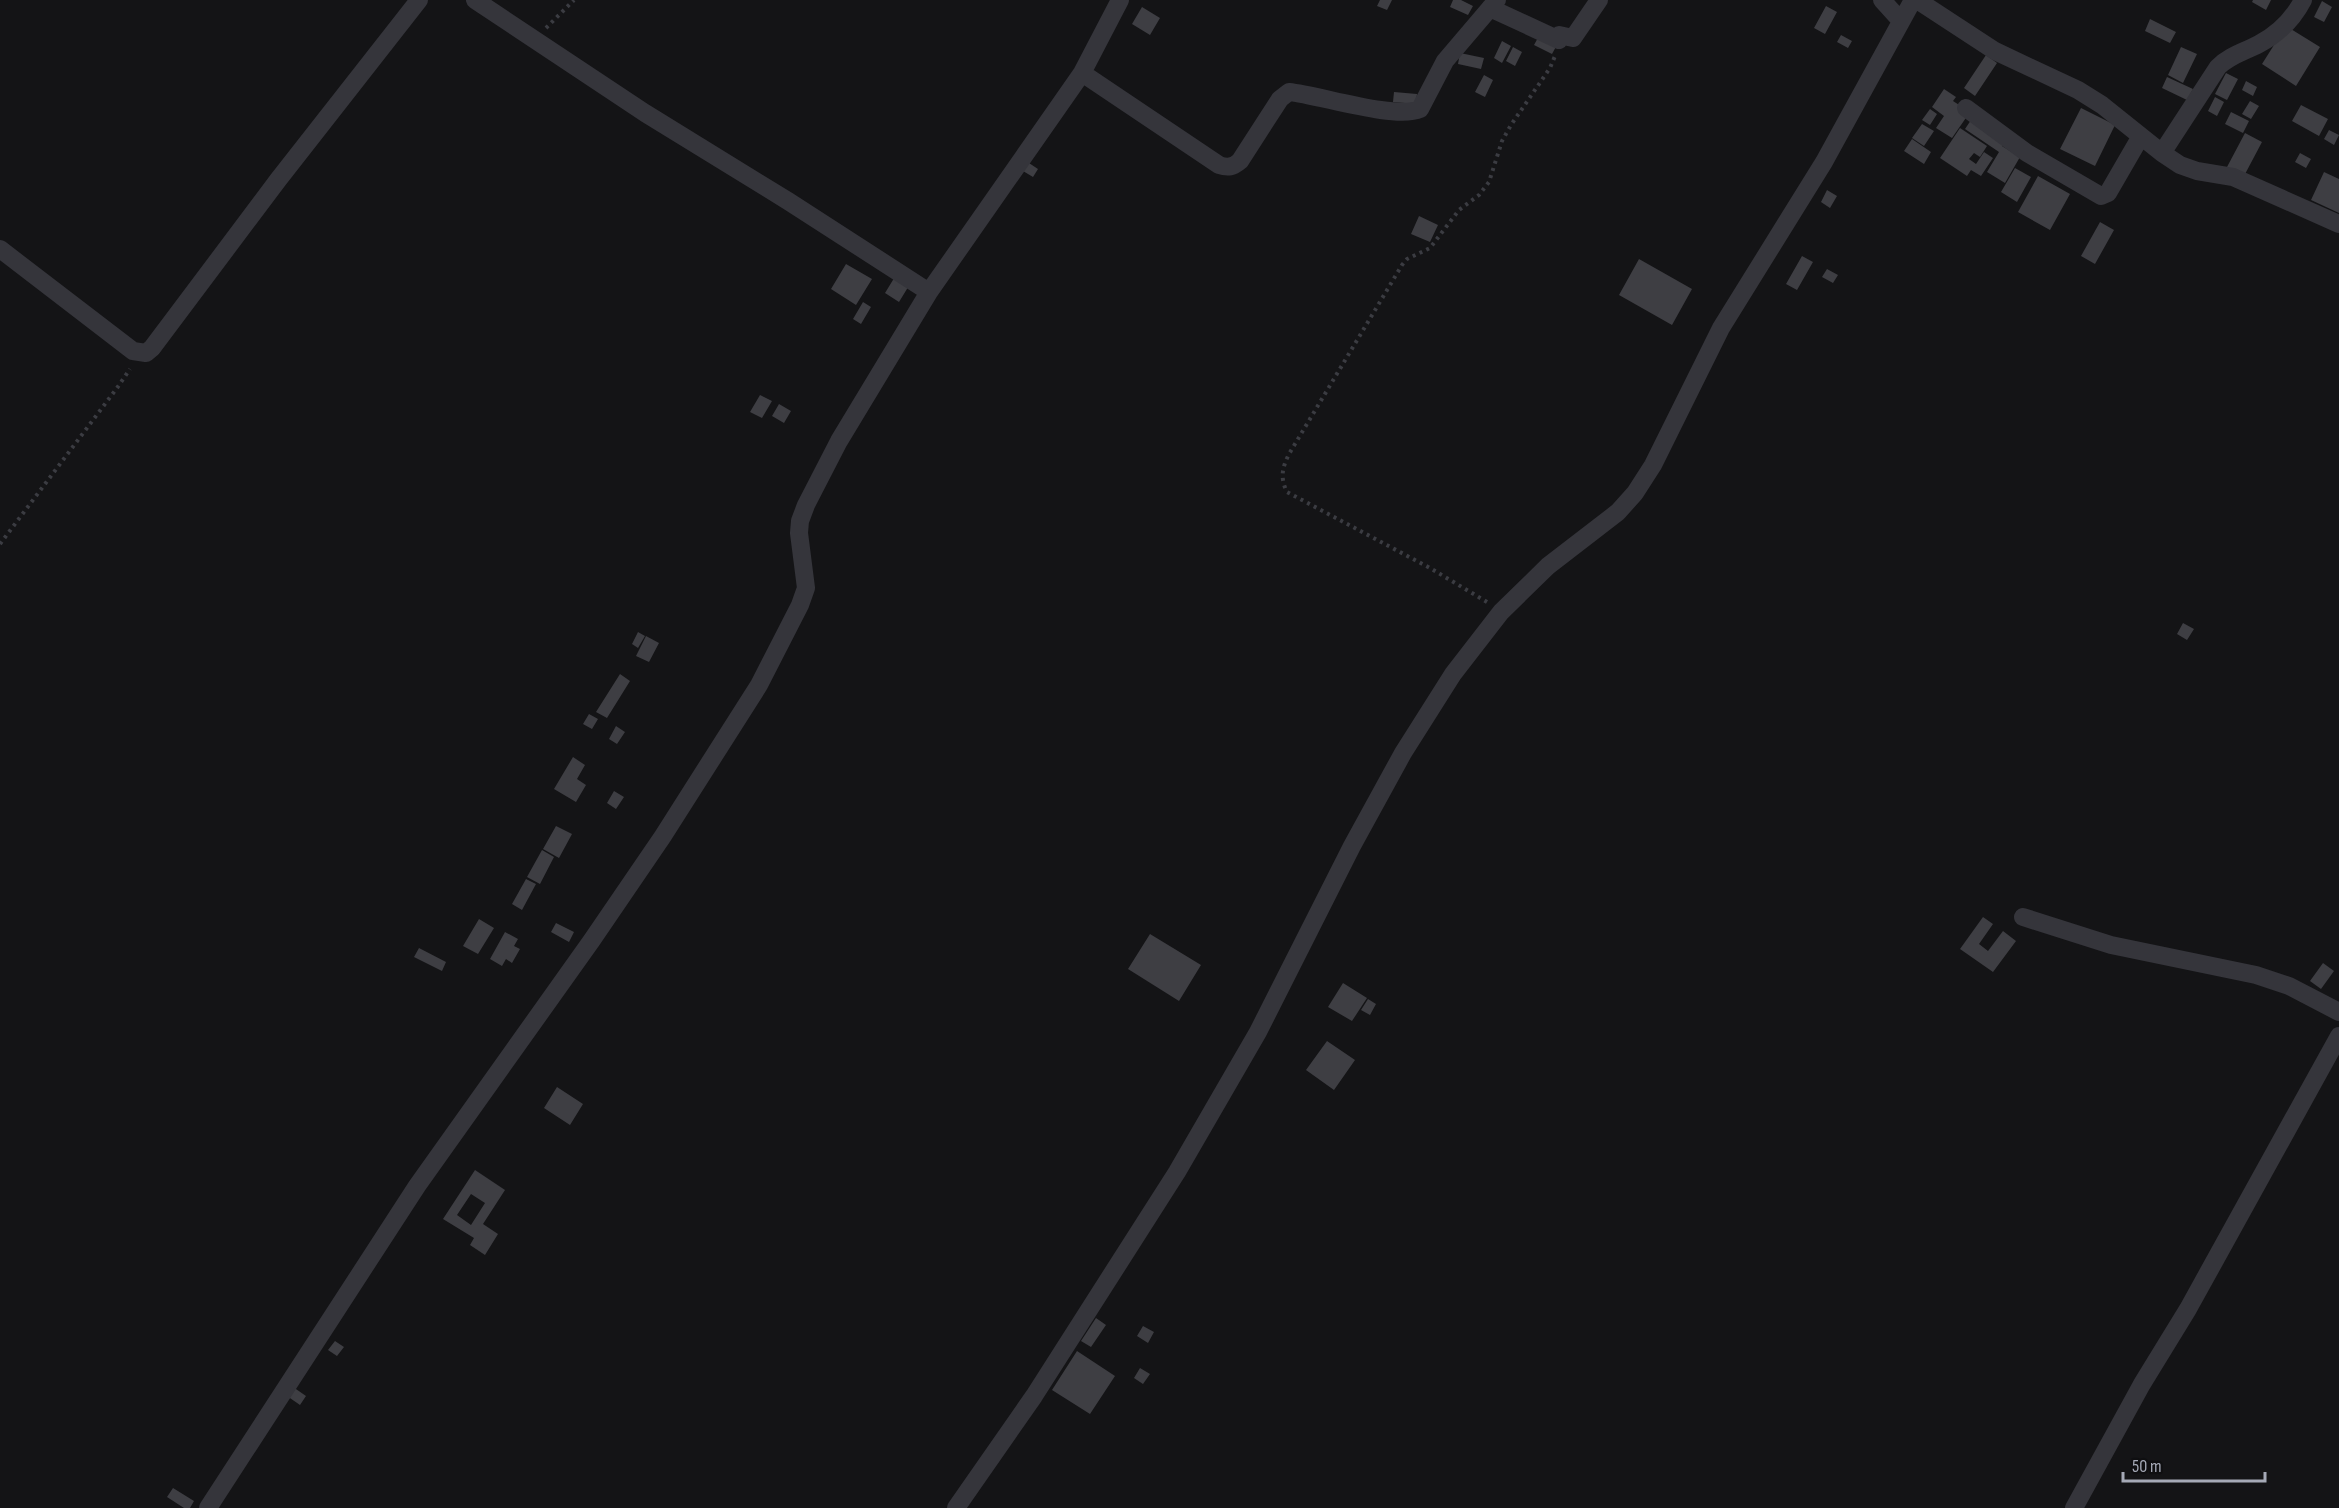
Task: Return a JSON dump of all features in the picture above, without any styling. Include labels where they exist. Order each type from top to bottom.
[{"type":"street","points":[[0,249],[133,351],[139,354],[146,353],[418,0]]},
{"type":"street","points":[[475,0],[645,112],[929,292]]},
{"type":"street","points":[[208,1508],[417,1186],[663,836],[759,685],[800,605],[806,588],[799,533],[800,521],[839,441],[929,292],[1082,73],[1120,0]]},
{"type":"street","points":[[1082,73],[1220,165],[1227,167],[1240,161],[1280,99],[1289,92],[1404,112],[1419,109],[1445,61],[1494,4],[1559,40],[1560,35],[1573,38],[1599,0]]},
{"type":"street","points":[[1882,0],[1901,21]]},
{"type":"street","points":[[956,1508],[1034,1396],[1177,1172],[1257,1032],[1352,846],[1403,753],[1453,674],[1501,612],[1548,567],[1618,512],[1635,493],[1653,465],[1721,328],[1824,162],[1901,21],[1915,0],[1995,51],[2078,90],[2102,105],[2180,165],[2197,171],[2233,177],[2339,224]]},
{"type":"street","points":[[2162,153],[2217,67],[2227,58],[2273,36],[2285,25],[2303,0]]},
{"type":"street","points":[[1966,108],[2027,153],[2101,196],[2108,193],[2141,136]]},
{"type":"street","points":[[2024,917],[2111,945],[2256,975],[2289,986],[2339,1012]]},
{"type":"street","points":[[2074,1508],[2142,1384],[2188,1309],[2339,1036]]},
{"type":"path","points":[[535,40],[574,0]]},
{"type":"path","points":[[1501,612],[1473,592],[1287,492],[1282,481],[1283,468],[1289,454],[1407,259],[1430,248],[1459,210],[1479,195],[1488,182],[1510,125],[1550,68],[1560,35]]},
{"type":"path","points":[[0,544],[117,388],[139,354]]},
{"type":"building","points":[[1380,0],[1392,0],[1387,10],[1377,6]]},
{"type":"building","points":[[1453,0],[1461,0],[1473,6],[1468,15],[1450,7]]},
{"type":"building","points":[[2253,0],[2271,0],[2266,10],[2252,2]]},
{"type":"building","points":[[2322,1],[2332,7],[2324,22],[2314,17]]},
{"type":"building","points":[[1826,6],[1837,12],[1825,34],[1814,28]]},
{"type":"building","points":[[1142,7],[1160,18],[1150,35],[1132,24]]},
{"type":"building","points":[[2150,19],[2176,32],[2170,43],[2145,31]]},
{"type":"building","points":[[2286,26],[2320,47],[2296,86],[2262,64]]},
{"type":"building","points":[[1540,34],[1558,43],[1552,54],[1534,45]]},
{"type":"building","points":[[1841,35],[1852,41],[1848,48],[1837,42]]},
{"type":"building","points":[[1502,41],[1511,46],[1502,63],[1494,58]]},
{"type":"building","points":[[1513,47],[1522,52],[1515,66],[1506,61]]},
{"type":"building","points":[[2181,47],[2197,54],[2183,83],[2168,75]]},
{"type":"building","points":[[1460,53],[1484,58],[1481,69],[1458,64]]},
{"type":"building","points":[[1986,55],[1997,63],[1975,96],[1964,88]]},
{"type":"building","points":[[2226,73],[2238,79],[2227,100],[2215,94]]},
{"type":"building","points":[[1484,75],[1493,80],[1485,97],[1475,92]]},
{"type":"building","points":[[2167,77],[2193,89],[2187,100],[2162,88]]},
{"type":"building","points":[[2246,81],[2257,87],[2253,96],[2242,90]]},
{"type":"building","points":[[1944,89],[1956,97],[1953,101],[1970,112],[1952,138],[1936,128],[1944,116],[1932,107]]},
{"type":"building","points":[[1394,92],[1417,94],[1416,104],[1393,102]]},
{"type":"building","points":[[2215,97],[2224,102],[2217,116],[2208,111]]},
{"type":"building","points":[[2250,101],[2259,106],[2251,119],[2242,114]]},
{"type":"building","points":[[2301,105],[2328,119],[2319,136],[2292,121]]},
{"type":"building","points":[[2081,108],[2115,125],[2095,166],[2060,149]]},
{"type":"building","points":[[1930,109],[1937,114],[1930,125],[1922,120]]},
{"type":"building","points":[[2231,112],[2249,121],[2243,133],[2225,124]]},
{"type":"building","points":[[1973,117],[2006,140],[2002,146],[2020,157],[2005,183],[1987,172],[1999,152],[1965,129]]},
{"type":"building","points":[[1922,124],[1934,131],[1924,146],[1912,138]]},
{"type":"building","points":[[1960,128],[1987,146],[1980,157],[1974,153],[1969,159],[1976,164],[1984,152],[1993,158],[1981,176],[1971,170],[1967,176],[1940,158]]},
{"type":"building","points":[[2329,130],[2339,135],[2334,145],[2324,139]]},
{"type":"building","points":[[2245,133],[2262,142],[2244,176],[2227,167]]},
{"type":"building","points":[[1912,139],[1931,152],[1924,164],[1904,151]]},
{"type":"building","points":[[2300,153],[2311,159],[2306,168],[2295,162]]},
{"type":"building","points":[[1029,163],[1038,169],[1033,177],[1023,171]]},
{"type":"building","points":[[2015,168],[2031,177],[2017,202],[2001,192]]},
{"type":"building","points":[[2324,172],[2339,179],[2339,213],[2311,200]]},
{"type":"building","points":[[2038,176],[2070,194],[2050,230],[2018,212]]},
{"type":"building","points":[[1827,190],[1837,196],[1830,208],[1821,202]]},
{"type":"building","points":[[1419,216],[1438,225],[1430,242],[1411,234]]},
{"type":"building","points":[[2100,222],[2114,230],[2095,264],[2081,256]]},
{"type":"building","points":[[1802,256],[1813,262],[1797,290],[1786,284]]},
{"type":"building","points":[[1639,259],[1692,289],[1672,325],[1619,295]]},
{"type":"building","points":[[846,264],[872,279],[856,305],[831,289]]},
{"type":"building","points":[[1827,269],[1838,275],[1833,283],[1822,277]]},
{"type":"building","points":[[896,275],[910,284],[899,302],[885,293]]},
{"type":"building","points":[[863,302],[871,307],[861,324],[853,319]]},
{"type":"building","points":[[760,395],[772,401],[762,418],[750,412]]},
{"type":"building","points":[[779,404],[791,411],[784,423],[772,416]]},
{"type":"building","points":[[2183,623],[2194,629],[2187,640],[2177,634]]},
{"type":"building","points":[[638,632],[645,636],[638,648],[632,644]]},
{"type":"building","points":[[646,636],[659,643],[649,662],[636,656]]},
{"type":"building","points":[[620,674],[630,681],[607,718],[596,712]]},
{"type":"building","points":[[589,714],[598,719],[592,729],[583,724]]},
{"type":"building","points":[[616,726],[625,732],[617,744],[609,739]]},
{"type":"building","points":[[573,757],[585,765],[577,779],[586,785],[576,802],[554,789]]},
{"type":"building","points":[[614,791],[624,797],[616,809],[607,803]]},
{"type":"building","points":[[556,826],[572,834],[559,858],[543,849]]},
{"type":"building","points":[[542,850],[554,857],[540,884],[527,877]]},
{"type":"building","points":[[526,879],[536,884],[522,910],[512,904]]},
{"type":"building","points":[[1983,917],[1993,924],[1979,944],[1988,951],[2003,931],[2016,941],[1993,972],[1960,949]]},
{"type":"building","points":[[479,919],[494,928],[478,954],[463,946]]},
{"type":"building","points":[[556,923],[574,932],[569,942],[551,932]]},
{"type":"building","points":[[505,932],[518,939],[514,946],[520,949],[512,963],[506,959],[502,966],[490,959]]},
{"type":"building","points":[[1150,934],[1201,965],[1179,1001],[1128,969]]},
{"type":"building","points":[[419,948],[446,962],[442,971],[414,957]]},
{"type":"building","points":[[2323,963],[2334,971],[2321,989],[2310,981]]},
{"type":"building","points":[[1343,983],[1367,998],[1352,1021],[1328,1007]]},
{"type":"building","points":[[1368,999],[1376,1004],[1370,1015],[1361,1010]]},
{"type":"building","points":[[1327,1041],[1355,1060],[1334,1090],[1306,1070]]},
{"type":"building","points":[[557,1087],[583,1104],[570,1125],[544,1108]]},
{"type":"building","points":[[475,1170],[505,1190],[483,1224],[498,1234],[485,1255],[470,1245],[474,1238],[443,1219]],"holes":[[[471,1194],[485,1203],[471,1225],[457,1215]]]},
{"type":"building","points":[[1096,1318],[1106,1325],[1091,1347],[1081,1341]]},
{"type":"building","points":[[1143,1326],[1154,1332],[1148,1343],[1137,1336]]},
{"type":"building","points":[[335,1341],[344,1347],[337,1356],[328,1350]]},
{"type":"building","points":[[1077,1351],[1115,1376],[1090,1414],[1052,1390]]},
{"type":"building","points":[[1140,1368],[1150,1374],[1143,1384],[1134,1378]]},
{"type":"building","points":[[293,1387],[306,1396],[300,1405],[287,1396]]},
{"type":"building","points":[[173,1488],[194,1501],[190,1508],[184,1508],[167,1497]]}]
